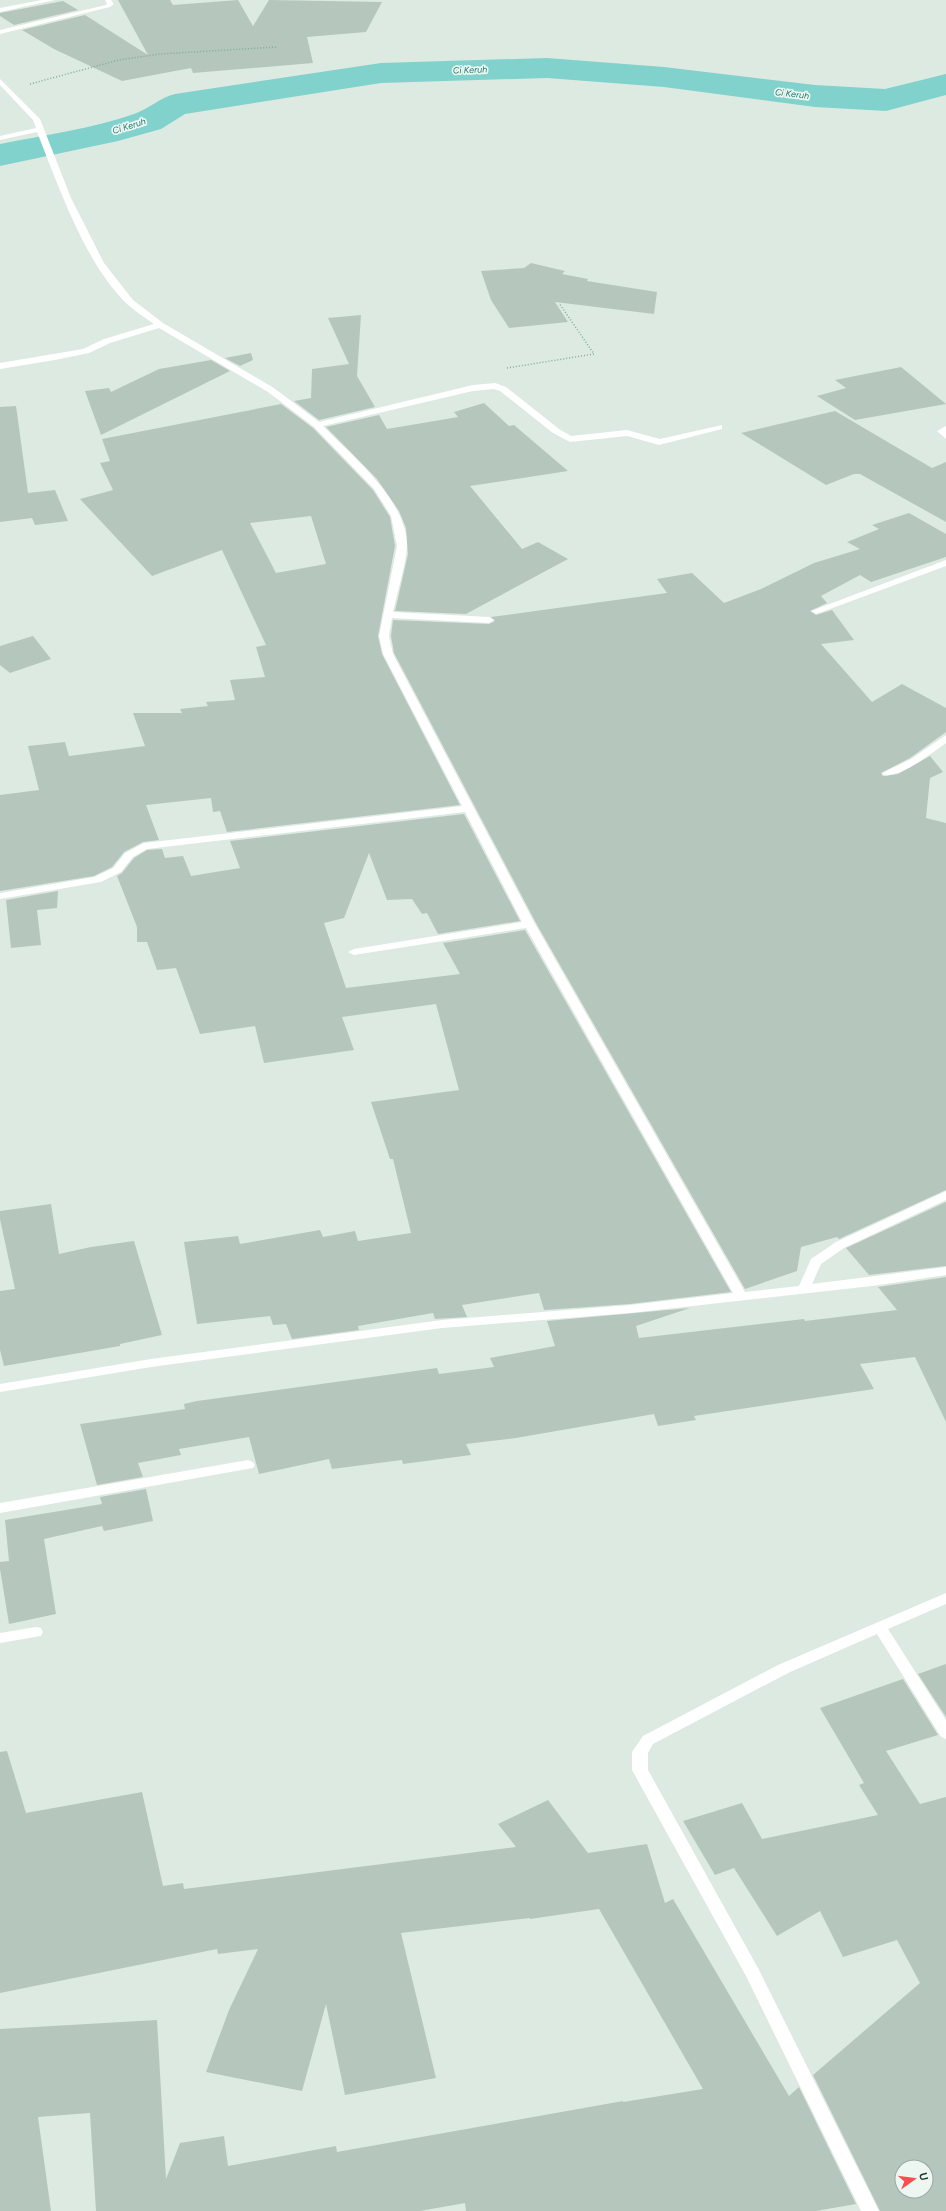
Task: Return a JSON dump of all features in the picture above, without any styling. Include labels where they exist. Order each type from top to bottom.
[{"type":"street","points":[[0,10],[52,0]]},
{"type":"street","points":[[0,32],[106,7],[111,4],[108,0]]},
{"type":"street","points":[[0,4],[7,1]]},
{"type":"street","points":[[0,80],[36,119],[67,198],[100,264],[130,302],[160,324],[271,390],[317,425],[377,487],[396,516],[402,546],[384,636],[388,654],[530,924],[741,1296]]},
{"type":"street","points":[[0,138],[42,132]]},
{"type":"street","points":[[0,366],[55,358],[86,351],[107,341],[160,324]]},
{"type":"street","points":[[317,425],[473,388],[495,386],[503,390],[556,432],[573,440],[627,433],[636,434],[659,442],[719,427]]},
{"type":"street","points":[[946,429],[941,431],[946,436]]},
{"type":"street","points":[[816,611],[946,562]]},
{"type":"street","points":[[387,616],[489,620]]},
{"type":"street","points":[[887,773],[915,761],[946,738]]},
{"type":"street","points":[[0,896],[97,880],[117,870],[129,855],[144,846],[469,808]]},
{"type":"street","points":[[354,952],[530,924]]},
{"type":"street","points":[[804,1289],[816,1262],[840,1245],[946,1195]]},
{"type":"street","points":[[0,1388],[151,1362],[442,1324],[630,1309],[872,1282],[946,1271]]},
{"type":"street","points":[[0,1508],[248,1465]]},
{"type":"street","points":[[870,2211],[752,1973],[640,1770],[640,1752],[648,1740],[783,1669],[946,1598]]},
{"type":"street","points":[[880,1626],[946,1733]]},
{"type":"street","points":[[0,1638],[36,1632]]},
{"type":"path","points":[[10,90],[119,60],[160,54],[277,47]]},
{"type":"path","points":[[505,368],[594,354],[559,303]]},
{"type":"building","points":[[118,0],[170,0],[173,5],[238,0],[253,26],[269,0],[382,2],[366,32],[307,37],[313,63],[193,73],[191,68],[122,81],[54,49],[22,30],[85,15],[148,55]]},
{"type":"building","points":[[63,1],[78,10],[14,25],[0,16],[0,13]]},
{"type":"building","points":[[531,263],[565,271],[562,274],[588,279],[587,281],[657,292],[654,314],[555,302],[568,322],[509,328],[491,300],[481,271],[524,268]]},
{"type":"building","points":[[361,315],[357,376],[375,407],[319,420],[294,401],[311,398],[312,369],[349,364],[328,318]]},
{"type":"building","points":[[251,353],[253,360],[240,366],[225,358]]},
{"type":"building","points":[[211,360],[230,371],[101,435],[85,391],[109,388],[111,392],[159,369]]},
{"type":"building","points":[[901,367],[946,404],[855,420],[817,396],[846,388],[835,380]]},
{"type":"building","points":[[484,403],[509,426],[514,425],[568,471],[470,486],[522,549],[538,542],[568,559],[466,614],[395,611],[408,554],[406,528],[399,511],[377,479],[326,427],[379,415],[387,429],[458,417],[454,412]]},
{"type":"building","points":[[281,404],[313,428],[373,490],[390,517],[395,546],[378,636],[382,654],[460,805],[227,832],[220,811],[213,812],[211,798],[146,805],[159,840],[143,842],[124,852],[112,867],[94,876],[0,891],[0,795],[39,790],[28,746],[65,742],[69,756],[145,746],[133,713],[182,713],[180,709],[208,706],[206,702],[235,700],[230,680],[265,677],[256,647],[266,645],[222,550],[152,576],[80,499],[113,490],[100,463],[110,461],[102,439]],"holes":[[[311,516],[326,564],[276,573],[250,523]]]},
{"type":"building","points":[[16,406],[28,493],[55,490],[68,521],[35,525],[32,518],[0,522],[0,407]]},
{"type":"building","points":[[835,411],[932,468],[946,462],[946,522],[860,474],[854,474],[826,485],[741,433]]},
{"type":"building","points":[[909,513],[946,534],[946,557],[871,582],[860,575],[821,596],[827,603],[810,611],[816,615],[832,610],[854,640],[821,644],[872,702],[902,684],[946,708],[946,732],[910,758],[881,773],[883,776],[898,774],[930,756],[943,772],[930,778],[926,818],[946,823],[946,1190],[839,1239],[837,1237],[801,1247],[797,1271],[745,1289],[536,923],[394,653],[391,636],[393,620],[489,624],[495,621],[491,617],[667,593],[657,579],[692,573],[724,603],[761,589],[814,563],[860,549],[847,542],[879,529],[872,525]]},
{"type":"building","points":[[33,636],[51,659],[10,673],[0,665],[0,646]]},
{"type":"building","points":[[464,814],[520,921],[438,934],[427,913],[422,914],[412,899],[387,900],[369,853],[344,918],[324,923],[346,988],[460,974],[443,943],[525,930],[731,1292],[630,1304],[544,1310],[539,1293],[462,1305],[467,1317],[435,1319],[433,1313],[358,1326],[359,1330],[292,1339],[286,1324],[273,1325],[270,1316],[197,1324],[184,1242],[238,1236],[240,1244],[320,1230],[323,1237],[355,1231],[358,1241],[411,1233],[393,1159],[390,1159],[371,1102],[459,1090],[436,1004],[342,1017],[354,1050],[264,1063],[255,1026],[200,1034],[176,968],[157,970],[147,942],[137,942],[137,927],[117,876],[122,873],[134,858],[147,850],[162,849],[165,858],[183,856],[191,876],[240,868],[230,841]]},
{"type":"building","points":[[58,891],[57,908],[37,910],[41,945],[11,948],[6,900]]},
{"type":"building","points":[[946,1202],[946,1266],[869,1275],[846,1248]]},
{"type":"building","points":[[51,1204],[59,1254],[91,1247],[134,1241],[162,1335],[120,1344],[120,1346],[4,1366],[0,1350],[0,1291],[15,1289],[0,1219],[0,1211]]},
{"type":"building","points":[[946,1277],[946,1422],[915,1357],[860,1364],[874,1389],[694,1416],[696,1420],[658,1426],[654,1414],[516,1438],[466,1444],[471,1455],[403,1464],[402,1460],[332,1469],[329,1459],[259,1474],[249,1437],[179,1449],[181,1455],[138,1463],[143,1477],[97,1485],[80,1424],[185,1409],[184,1404],[197,1401],[437,1368],[439,1374],[494,1367],[490,1358],[555,1346],[547,1321],[690,1308],[636,1326],[639,1338],[897,1310],[878,1287]]},
{"type":"building","points":[[146,1489],[153,1521],[104,1531],[102,1526],[44,1539],[56,1614],[9,1624],[0,1569],[0,1562],[9,1561],[5,1520],[102,1504],[100,1497]]},
{"type":"building","points":[[946,1664],[946,1717],[918,1674]]},
{"type":"building","points":[[903,1679],[938,1735],[886,1751],[920,1804],[946,1797],[946,2211],[880,2211],[813,2075],[920,1983],[897,1940],[843,1957],[820,1911],[777,1936],[734,1868],[715,1875],[683,1821],[742,1803],[762,1839],[878,1815],[859,1785],[864,1783],[820,1708]]},
{"type":"building","points":[[7,1751],[26,1813],[142,1792],[163,1886],[183,1883],[184,1889],[516,1847],[498,1824],[548,1800],[588,1853],[647,1844],[665,1903],[673,1899],[789,2096],[799,2087],[856,2204],[816,2211],[466,2211],[465,2203],[420,2211],[96,2211],[90,2113],[38,2117],[51,2211],[0,2211],[0,2029],[157,2020],[166,2179],[180,2143],[224,2136],[228,2166],[336,2146],[337,2152],[623,2101],[703,2089],[599,1909],[530,1919],[401,1933],[436,2078],[345,2095],[326,2004],[302,2091],[206,2072],[229,2010],[258,1949],[218,1954],[217,1949],[0,1993],[0,1752]]},
{"type":"waterway","name":"Ci Keruh","points":[[0,155],[105,133],[148,121],[175,105],[381,73],[547,68],[664,77],[815,96],[886,100],[946,84]]}]
